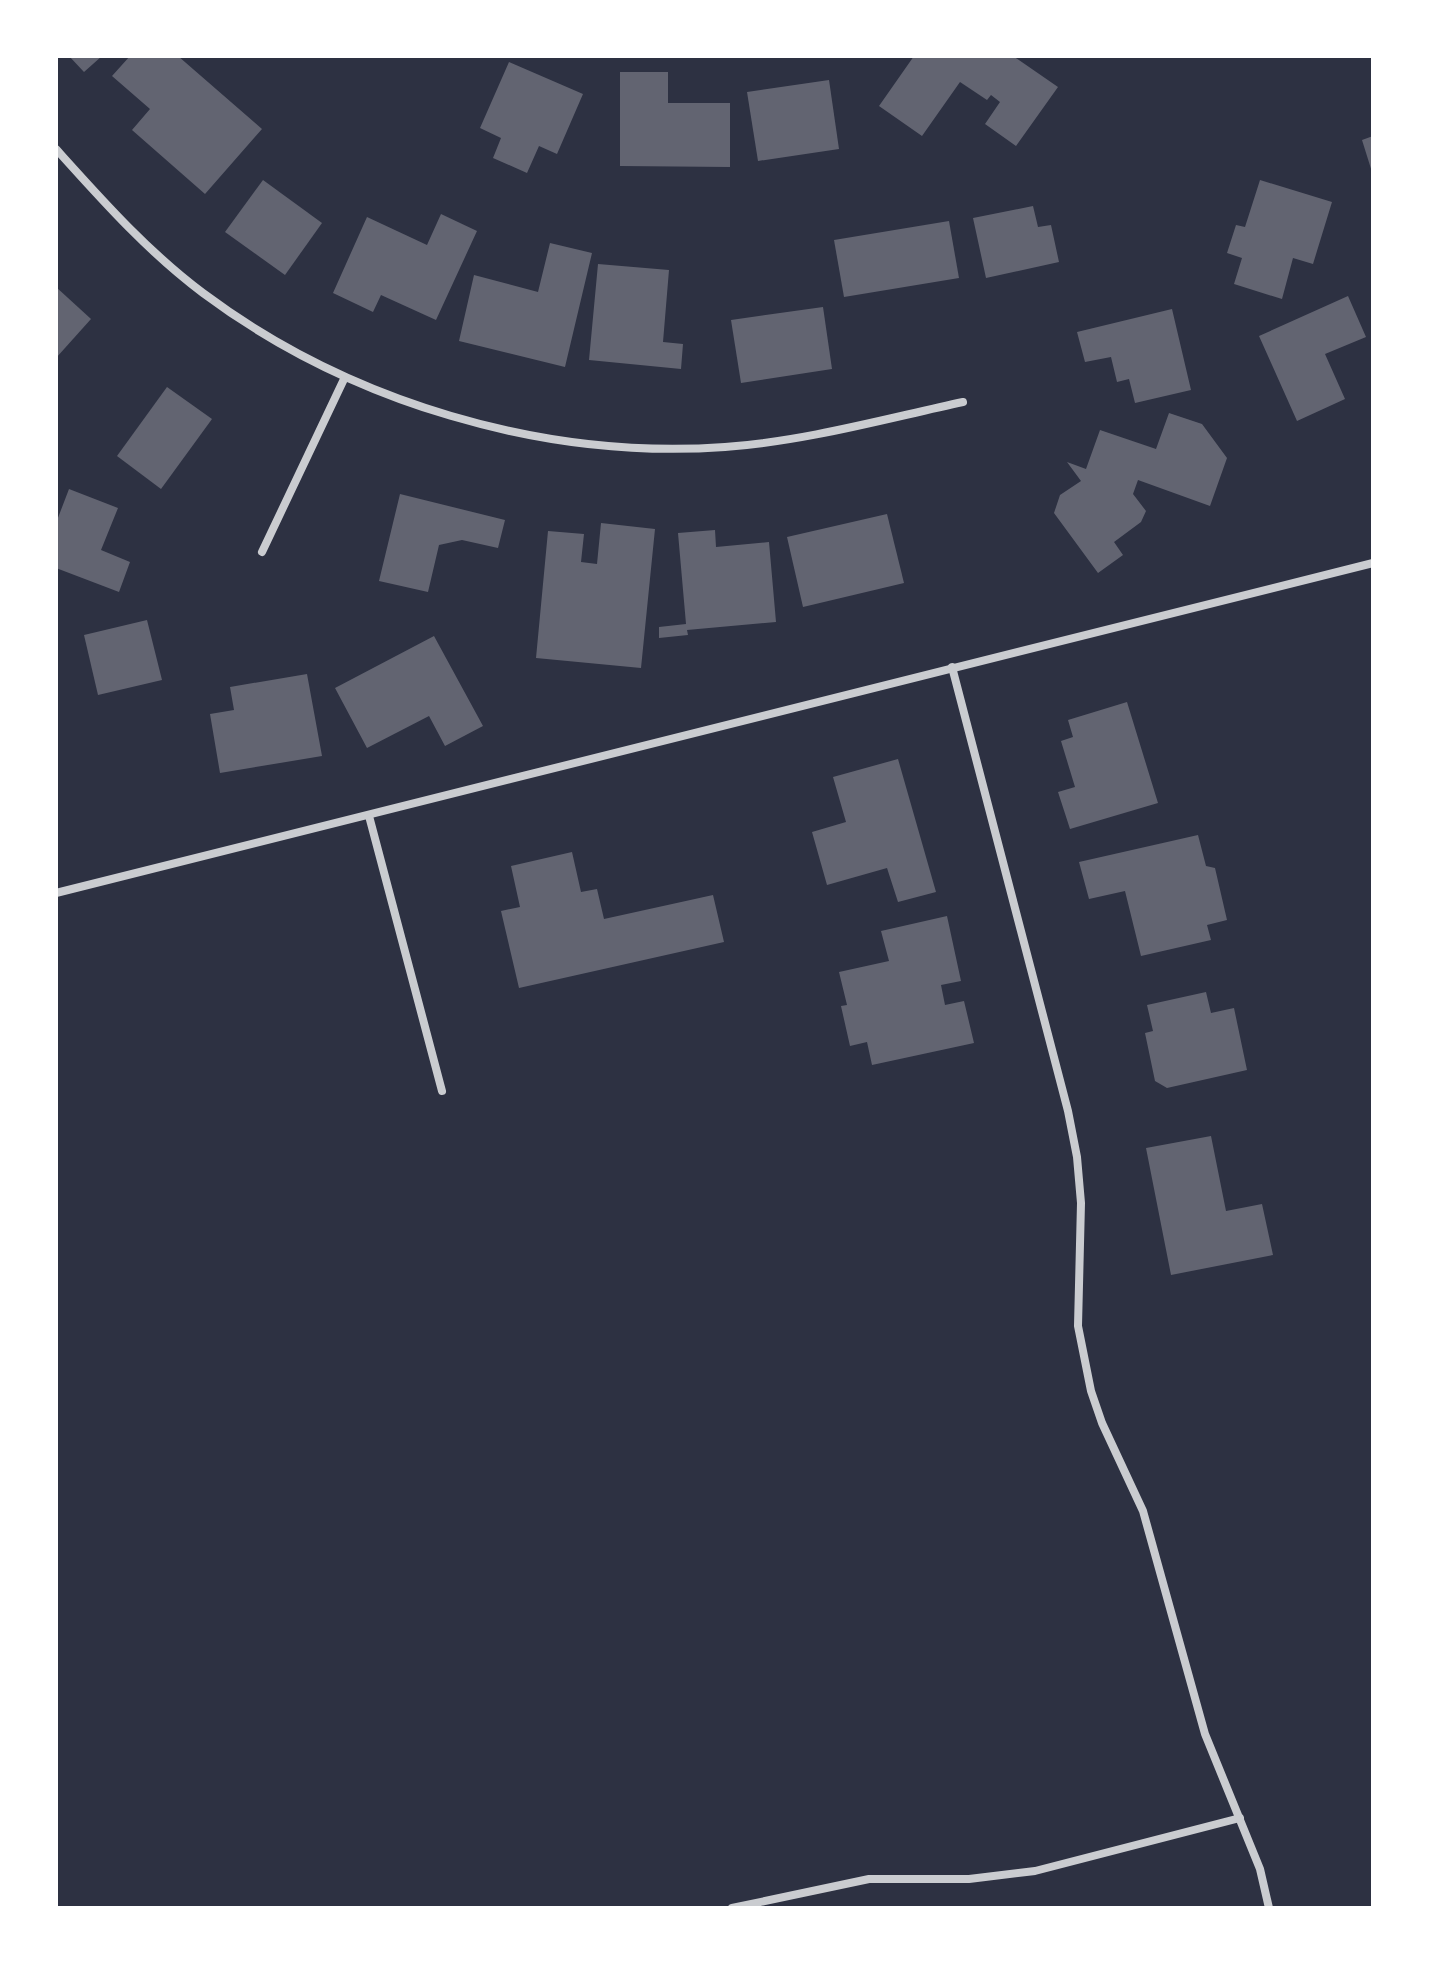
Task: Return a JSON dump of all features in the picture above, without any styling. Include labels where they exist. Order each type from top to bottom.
[{"type":"street","points":[[56,149],[131,233],[203,293],[271,338],[345,377],[422,407],[501,429],[566,441],[645,448],[725,447],[804,438],[963,402]]},
{"type":"street","points":[[262,552],[345,377]]},
{"type":"street","points":[[56,893],[1373,563]]},
{"type":"street","points":[[952,667],[1074,1142],[1081,1203],[1078,1326],[1091,1391],[1102,1423],[1143,1511],[1205,1734],[1260,1869],[1269,1908]]},
{"type":"street","points":[[369,816],[442,1091]]},
{"type":"street","points":[[732,1908],[869,1879],[969,1879],[1035,1871],[1240,1818]]},
{"type":"building","points":[[69,56],[102,56],[84,72]]},
{"type":"building","points":[[130,56],[178,56],[262,129],[205,194],[132,130],[150,109],[112,76]]},
{"type":"building","points":[[914,56],[1013,56],[1058,87],[1016,146],[985,124],[1000,102],[991,95],[987,100],[960,82],[922,136],[879,106]]},
{"type":"building","points":[[509,62],[583,94],[557,154],[539,146],[527,173],[493,158],[501,138],[480,128]]},
{"type":"building","points":[[620,72],[668,72],[668,103],[730,103],[730,167],[620,166]]},
{"type":"building","points":[[829,80],[839,149],[758,161],[747,92]]},
{"type":"building","points":[[1373,136],[1373,172],[1372,172],[1362,140]]},
{"type":"building","points":[[263,180],[322,223],[285,275],[225,232]]},
{"type":"building","points":[[1260,180],[1332,202],[1313,264],[1293,258],[1282,299],[1234,284],[1242,258],[1227,253],[1236,225],[1245,227]]},
{"type":"building","points":[[1033,206],[1038,227],[1051,225],[1059,262],[986,278],[973,218]]},
{"type":"building","points":[[441,214],[477,231],[436,320],[381,295],[373,312],[333,293],[367,217],[427,245]]},
{"type":"building","points":[[949,221],[959,278],[844,297],[834,240]]},
{"type":"building","points":[[550,243],[592,253],[565,367],[459,341],[474,275],[538,292]]},
{"type":"building","points":[[598,264],[669,270],[663,342],[683,344],[681,369],[589,360]]},
{"type":"building","points":[[56,287],[91,319],[56,358]]},
{"type":"building","points":[[1348,296],[1366,337],[1325,354],[1345,399],[1297,421],[1259,336]]},
{"type":"building","points":[[823,307],[832,369],[741,383],[731,320]]},
{"type":"building","points":[[1172,309],[1191,390],[1135,403],[1129,379],[1117,382],[1111,357],[1085,362],[1077,332]]},
{"type":"building","points":[[167,387],[212,419],[161,489],[117,456]]},
{"type":"building","points":[[1169,413],[1202,424],[1227,458],[1210,506],[1138,480],[1133,494],[1146,511],[1141,522],[1114,542],[1123,555],[1098,573],[1054,513],[1060,495],[1081,481],[1067,462],[1086,469],[1100,430],[1156,449]]},
{"type":"building","points":[[69,489],[118,508],[101,550],[130,562],[119,592],[56,568],[56,523]]},
{"type":"building","points":[[400,494],[505,520],[498,548],[462,540],[439,545],[428,592],[379,581]]},
{"type":"building","points":[[887,514],[904,583],[803,607],[787,537]]},
{"type":"building","points":[[601,523],[655,529],[641,668],[536,658],[548,531],[584,534],[581,562],[597,564]]},
{"type":"building","points":[[715,530],[716,547],[769,542],[776,622],[687,630],[688,635],[659,638],[659,627],[686,624],[678,533]]},
{"type":"building","points":[[147,620],[162,680],[98,695],[84,635]]},
{"type":"building","points":[[434,636],[483,726],[445,746],[429,716],[367,748],[335,688]]},
{"type":"building","points":[[307,674],[322,756],[220,773],[210,714],[234,710],[230,687]]},
{"type":"building","points":[[1127,702],[1158,803],[1070,829],[1058,792],[1075,787],[1061,741],[1073,737],[1068,720]]},
{"type":"building","points":[[898,759],[936,892],[898,902],[887,868],[827,885],[812,832],[846,822],[833,777]]},
{"type":"building","points":[[1198,835],[1206,866],[1215,868],[1227,920],[1207,925],[1211,940],[1141,956],[1125,891],[1089,899],[1079,862]]},
{"type":"building","points":[[572,852],[581,892],[597,889],[604,919],[713,895],[724,942],[519,988],[501,911],[520,907],[511,866]]},
{"type":"building","points":[[947,916],[961,981],[941,985],[945,1005],[964,1001],[974,1043],[872,1065],[867,1042],[850,1046],[841,1006],[847,1005],[839,972],[889,961],[881,931]]},
{"type":"building","points":[[1206,992],[1211,1013],[1234,1008],[1247,1070],[1167,1088],[1155,1081],[1145,1033],[1153,1031],[1147,1005]]},
{"type":"building","points":[[1211,1136],[1226,1211],[1262,1204],[1273,1255],[1171,1275],[1146,1148]]}]
